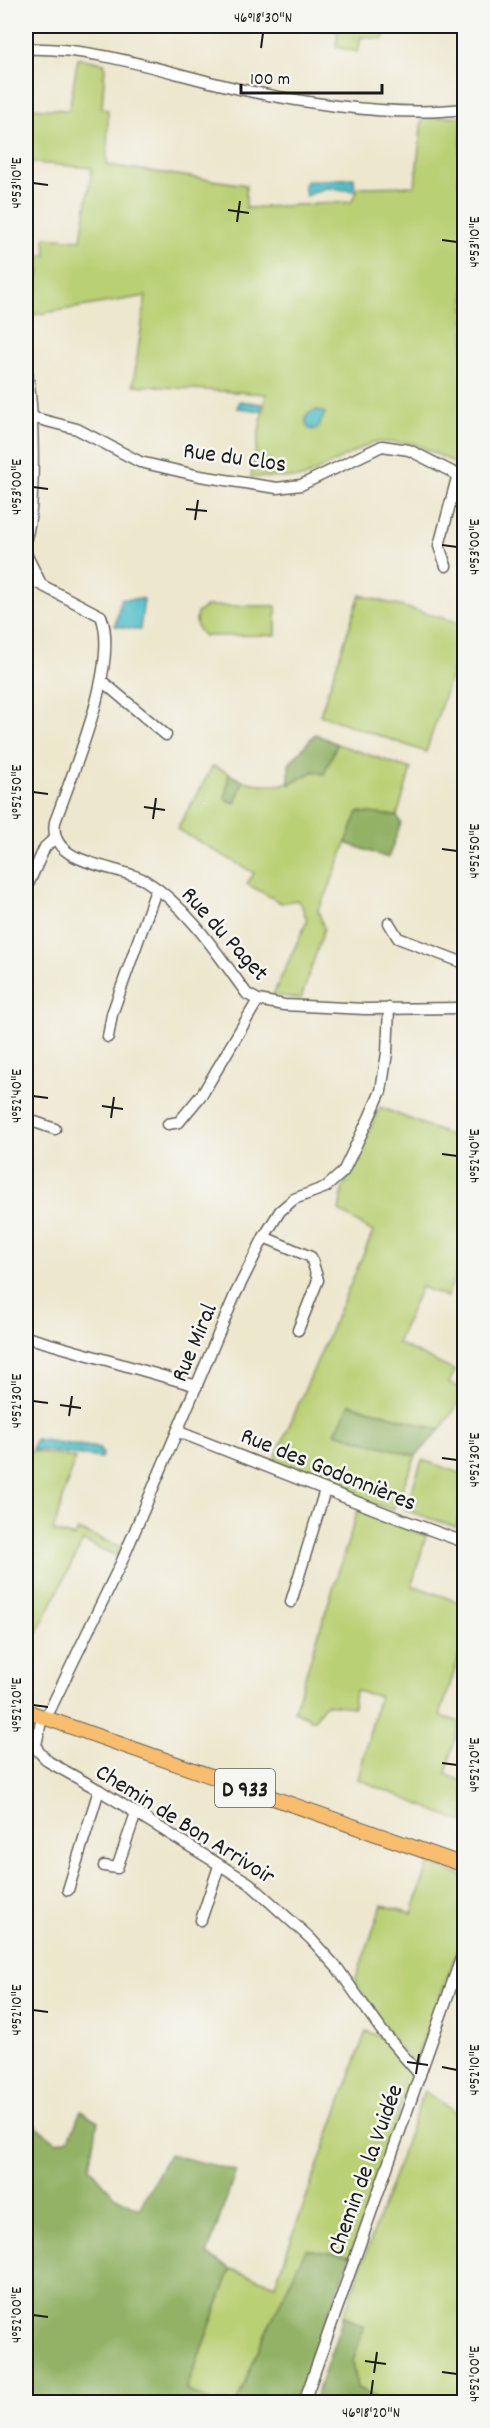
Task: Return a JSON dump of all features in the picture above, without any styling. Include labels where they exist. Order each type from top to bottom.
[{"type":"main road","name":"D 933","points":[[26,1711],[465,1865]]},
{"type":"street","points":[[26,49],[66,51],[114,58],[227,86],[325,104],[415,112],[465,110]]},
{"type":"street","points":[[26,369],[31,417],[31,511],[26,538]]},
{"type":"street","name":"Rue du Clos","points":[[31,417],[77,429],[140,462],[200,476],[277,488],[301,484],[382,446],[409,450],[461,476]]},
{"type":"street","points":[[446,566],[439,546],[461,476]]},
{"type":"street","points":[[26,554],[41,584]]},
{"type":"street","points":[[26,577],[101,616],[105,630],[102,681],[55,822],[54,839],[45,847],[26,889]]},
{"type":"street","points":[[102,681],[166,735]]},
{"type":"street","points":[[465,758],[465,780]]},
{"type":"street","name":"Rue du Paget","points":[[54,839],[62,849],[82,860],[146,880],[182,912],[247,994],[258,1000],[284,1005],[465,1008]]},
{"type":"street","points":[[108,1037],[112,1014],[158,890]]},
{"type":"street","points":[[389,923],[398,938],[465,963]]},
{"type":"street","points":[[168,1124],[179,1122],[203,1093],[258,1000]]},
{"type":"street","name":"Rue Miral","points":[[44,1718],[122,1561],[235,1295],[264,1237],[280,1211],[294,1199],[326,1187],[343,1172],[381,1091],[387,1053],[389,1008]]},
{"type":"street","points":[[26,1119],[55,1129]]},
{"type":"street","points":[[264,1237],[310,1257],[318,1280],[298,1330]]},
{"type":"street","points":[[26,1337],[197,1386]]},
{"type":"street","name":"Rue des Godonnières","points":[[178,1432],[465,1542]]},
{"type":"street","points":[[291,1602],[325,1490]]},
{"type":"street","name":"Chemin de Bon Arrivoir","points":[[44,1718],[36,1738],[38,1751],[58,1768],[99,1790],[249,1883],[310,1938],[338,1969],[382,2031],[420,2075]]},
{"type":"street","points":[[68,1890],[99,1790]]},
{"type":"street","points":[[104,1866],[117,1868],[136,1813]]},
{"type":"street","points":[[201,1920],[219,1866]]},
{"type":"street","name":"Chemin de la Vuidée","points":[[304,2403],[465,1950]]},
{"type":"green space","points":[[318,26],[387,26],[383,39],[361,37],[358,52],[336,47],[338,31],[317,29]]},
{"type":"green space","points":[[387,26],[436,26],[436,28]]},
{"type":"green space","points":[[78,58],[104,63],[105,66],[102,108],[108,110],[107,165],[246,185],[246,208],[351,202],[359,187],[415,186],[422,118],[462,116],[459,184],[464,184],[464,471],[449,460],[413,443],[373,442],[303,478],[251,477],[266,394],[133,385],[146,296],[26,316],[26,278],[39,276],[40,255],[46,255],[45,237],[81,240],[92,168],[26,162],[26,103],[28,103],[28,108],[69,110]]},
{"type":"green space","points":[[360,595],[464,624],[464,635],[426,752],[320,715]]},
{"type":"green space","points":[[207,606],[276,606],[276,635],[204,636],[199,631],[196,617],[197,613]]},
{"type":"green space","points":[[315,734],[337,744],[324,774],[314,771],[289,785],[289,764]]},
{"type":"green space","points":[[337,744],[411,769],[397,816],[358,812],[327,893],[318,910],[324,929],[301,999],[273,995],[307,921],[302,906],[297,900],[281,903],[247,884],[254,873],[177,829],[213,766],[229,773],[225,799],[235,803],[243,781],[280,785],[314,771],[324,774]]},
{"type":"green space","points":[[229,774],[243,781],[235,803],[225,799]]},
{"type":"green space","points":[[358,812],[397,816],[401,823],[388,858],[346,843]]},
{"type":"green space","points":[[380,1107],[464,1141],[464,1251],[447,1297],[421,1287],[397,1343],[455,1371],[449,1383],[464,1389],[464,1396],[440,1430],[351,1404],[335,1433],[416,1456],[393,1510],[352,1497],[273,1463],[373,1232],[339,1211],[343,1188]]},
{"type":"green space","points":[[350,1404],[440,1430],[416,1456],[335,1433]]},
{"type":"green space","points":[[26,1450],[75,1458],[53,1531],[75,1537],[78,1530],[122,1547],[117,1556],[83,1541],[37,1633],[26,1629],[26,1548],[33,1530],[26,1528]]},
{"type":"green space","points":[[422,1460],[464,1474],[464,1500],[456,1527],[405,1510]]},
{"type":"green space","points":[[358,1510],[426,1536],[412,1585],[464,1604],[464,1641],[440,1716],[460,1722],[446,1774],[464,1782],[464,1823],[358,1779],[379,1696],[355,1691],[353,1707],[325,1704],[314,1720],[294,1711]]},
{"type":"green space","points":[[429,1863],[464,1877],[464,1933],[415,2062],[404,2054],[355,1981],[382,1905],[412,1913]]},
{"type":"green space","points":[[366,2031],[381,2037],[412,2074],[350,2256],[306,2250],[264,2336],[237,2402],[212,2402],[186,2391],[231,2269],[275,2285]]},
{"type":"green space","points":[[424,2091],[464,2118],[464,2402],[385,2402],[357,2389],[353,2361],[364,2327],[344,2315]]},
{"type":"green space","points":[[81,2111],[98,2121],[90,2167],[114,2196],[139,2209],[169,2154],[236,2171],[207,2255],[231,2269],[186,2390],[212,2402],[26,2402],[26,2119],[57,2142],[69,2139]]},
{"type":"green space","points":[[306,2249],[350,2256],[296,2402],[237,2402],[264,2336]]},
{"type":"green space","points":[[344,2315],[364,2327],[353,2361],[357,2389],[385,2402],[314,2402]]},
{"type":"water","points":[[354,178],[355,191],[326,188],[306,196],[304,184],[307,181]]},
{"type":"water","points":[[240,401],[262,404],[261,411],[237,408]]},
{"type":"water","points":[[317,410],[325,413],[318,428],[313,430],[308,428],[306,418],[308,414]]},
{"type":"water","points":[[121,599],[144,599],[140,630],[115,626]]},
{"type":"water","points":[[35,1439],[100,1448],[99,1451],[103,1453],[101,1458],[32,1449]]}]
